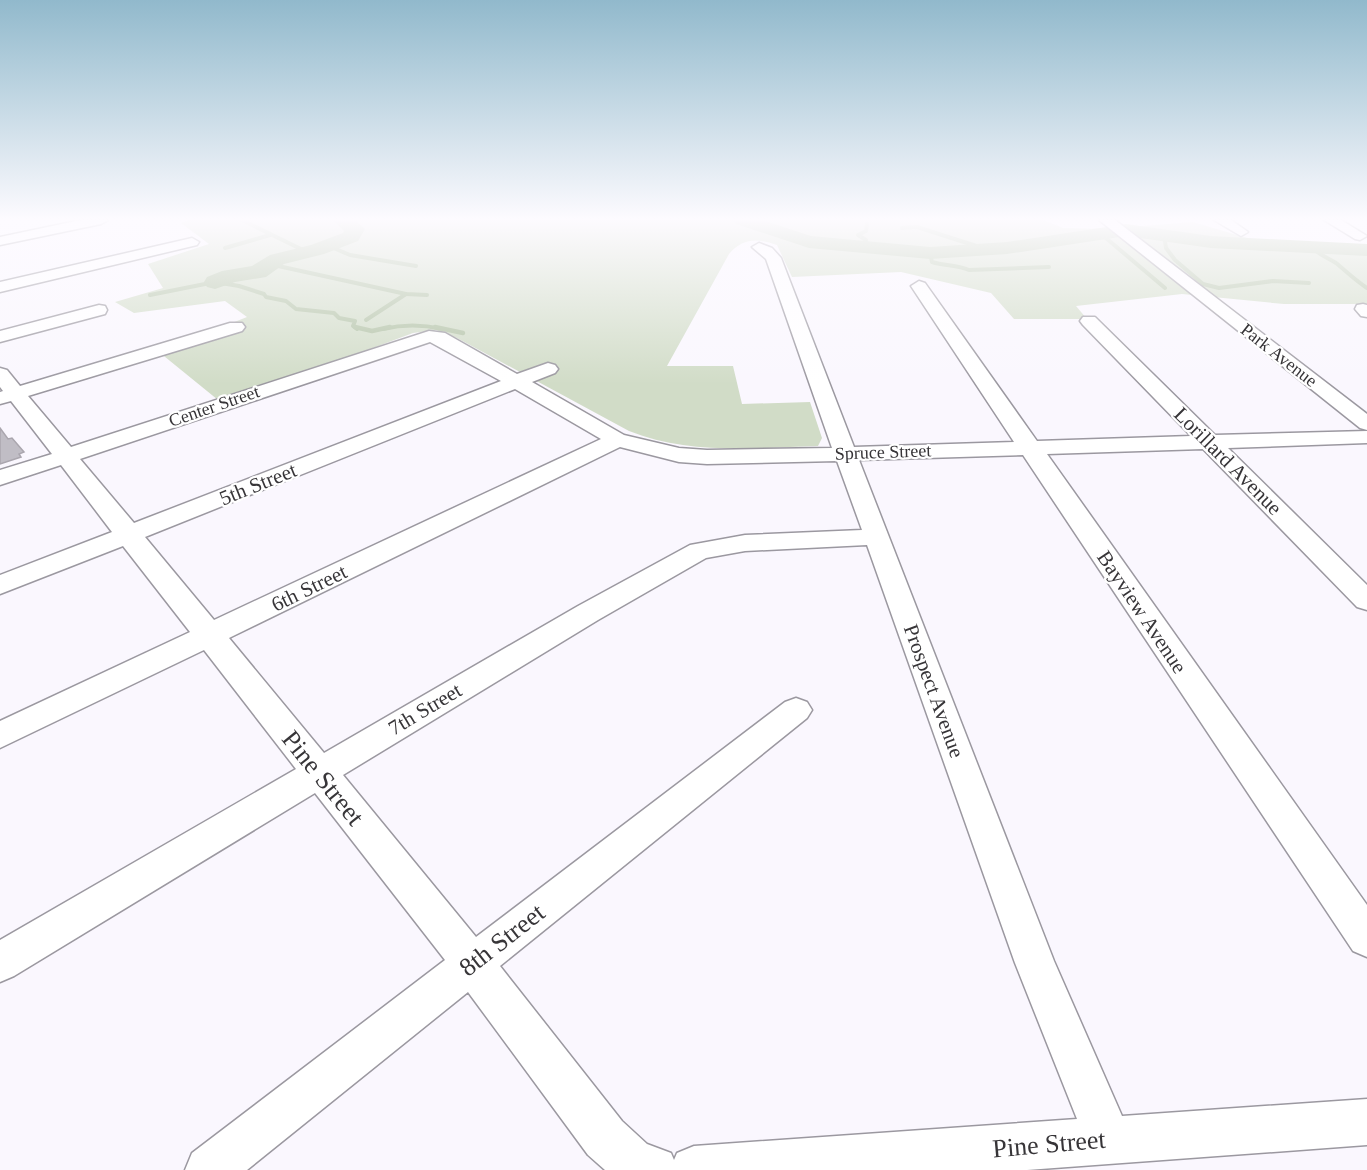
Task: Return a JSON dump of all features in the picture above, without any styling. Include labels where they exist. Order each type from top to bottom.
[{"type":"street","points":[[0,287],[53,275]]},
{"type":"street","name":"Prospect Avenue","points":[[779,275],[1035,963],[1108,1139]]},
{"type":"street","name":"Park Avenue","points":[[1176,275],[1367,424]]},
{"type":"street","name":"Bayview Avenue","points":[[919,286],[1367,938]]},
{"type":"street","points":[[0,337],[99,310]]},
{"type":"street","name":"Lorillard Avenue","points":[[1089,321],[1367,601]]},
{"type":"street","points":[[5,389],[236,327]]},
{"type":"street","name":"Spruce Street","points":[[429,336],[439,337],[617,440],[659,452],[707,457],[1367,437]]},
{"type":"street","name":"Center Street","points":[[0,478],[429,336]]},
{"type":"street","name":"5th Street","points":[[0,585],[548,369]]},
{"type":"street","name":"Pine Street","points":[[5,389],[66,456],[130,535],[472,963],[605,1138],[633,1163],[654,1170]]},
{"type":"street","name":"6th Street","points":[[0,735],[617,440]]},
{"type":"street","name":"7th Street","points":[[0,962],[588,613],[699,551],[745,543],[877,537]]},
{"type":"street","name":"8th Street","points":[[209,1170],[796,710]]},
{"type":"street","name":"Pine Street","points":[[694,1170],[964,1160],[1108,1139],[1367,1122]]},
{"type":"green space","points":[[155,275],[718,275],[667,366],[733,366],[742,404],[810,402],[822,438],[818,446],[746,448],[698,447],[652,439],[629,431],[457,338],[436,330],[413,333],[223,404],[159,352],[247,317],[225,301],[134,313],[115,302],[163,288]]},
{"type":"green space","points":[[791,275],[844,275],[792,277]]},
{"type":"green space","points":[[912,275],[1367,275],[1367,304],[1284,304],[1182,294],[1076,306],[1087,319],[1014,319],[991,293]]},
{"type":"building","points":[[0,428],[8,439],[12,438],[24,452],[19,454],[21,457],[0,464]]},
{"type":"waterway","points":[[215,282],[240,275]]},
{"type":"waterway","points":[[317,275],[406,294]]},
{"type":"waterway","points":[[1149,275],[1165,288]]},
{"type":"waterway","points":[[1192,275],[1203,284],[1219,288],[1273,281],[1309,283]]},
{"type":"waterway","points":[[1350,275],[1367,288]]},
{"type":"waterway","points":[[150,295],[215,282],[239,286],[264,294],[266,297],[286,301],[296,309],[334,313],[339,318],[355,321],[353,326],[357,329]]},
{"type":"waterway","points":[[366,320],[406,294]]},
{"type":"waterway","points":[[406,294],[427,295]]},
{"type":"waterway","points":[[383,329],[412,325],[442,329]]},
{"type":"waterway","points":[[355,327],[372,331],[390,327]]},
{"type":"waterway","points":[[435,327],[463,333]]}]
